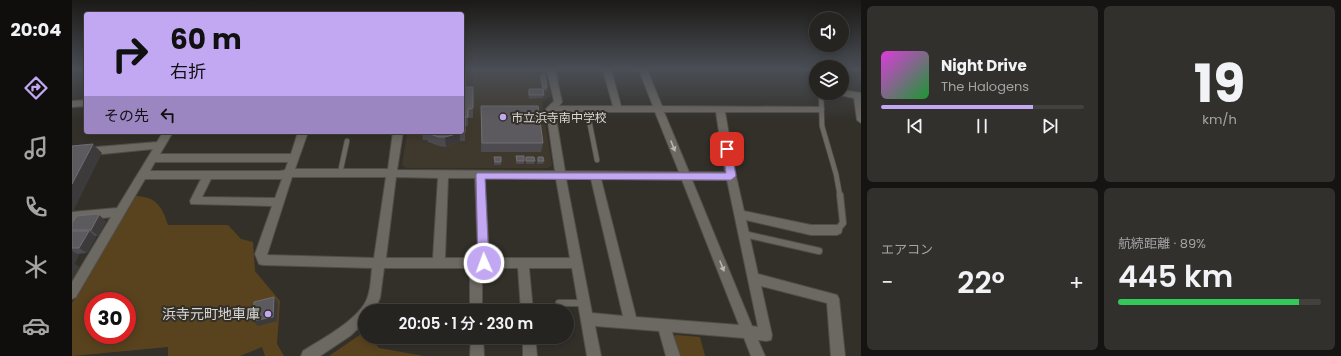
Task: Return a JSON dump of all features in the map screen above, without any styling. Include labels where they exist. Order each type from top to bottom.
[{"type":"street","points":[[550,109],[558,102],[555,87]]},
{"type":"street","points":[[612,87],[618,109]]},
{"type":"street","points":[[649,87],[758,356]]},
{"type":"street","points":[[849,94],[859,96],[861,120]]},
{"type":"street","points":[[72,104],[84,103]]},
{"type":"street","points":[[550,109],[820,110]]},
{"type":"street","points":[[550,109],[562,176],[563,191],[594,356]]},
{"type":"street","points":[[587,319],[749,332],[766,335],[731,176],[720,109]]},
{"type":"street","points":[[72,293],[167,134]]},
{"type":"street","points":[[302,134],[261,254],[263,260],[577,263]]},
{"type":"street","points":[[371,304],[374,298],[398,134]]},
{"type":"street","points":[[72,153],[160,145]]},
{"type":"street","points":[[152,158],[294,158]]},
{"type":"street","points":[[142,175],[280,176],[288,174],[340,173],[562,176],[731,176]]},
{"type":"street","points":[[208,175],[195,201],[279,202]]},
{"type":"street","points":[[439,262],[443,175]]},
{"type":"street","points":[[477,304],[480,263],[480,175]]},
{"type":"street","points":[[595,176],[631,323]]},
{"type":"street","points":[[72,217],[119,212]]},
{"type":"street","points":[[740,214],[811,230],[837,230]]},
{"type":"street","points":[[523,263],[526,304]]},
{"type":"street","points":[[753,278],[833,299],[838,356]]},
{"type":"street","points":[[308,356],[345,331],[358,320]]},
{"type":"street","points":[[664,326],[672,356]]},
{"type":"street","points":[[476,344],[477,356]]},
{"type":"street","points":[[529,344],[530,356]]},
{"type":"lane","points":[[821,100],[820,110],[824,139],[836,176],[843,223],[837,230]]},
{"type":"lane","points":[[587,110],[597,160]]},
{"type":"lane","points":[[340,173],[348,141]]},
{"type":"lane","points":[[744,234],[819,251]]},
{"type":"lane","points":[[559,304],[584,303]]},
{"type":"shaded area","name":"市立浜寺南中学校","points":[[464,87],[549,87],[551,97],[542,102],[552,165],[548,168],[406,168],[402,165],[407,134],[464,134]]},
{"type":"shaded area","points":[[136,196],[149,198],[157,204],[161,208],[168,225],[228,225],[241,239],[253,242],[255,271],[280,301],[277,344],[284,356],[265,356],[262,347],[240,356],[168,356],[168,347],[72,356],[72,303]]},
{"type":"shaded area","points":[[676,335],[700,337],[705,356],[677,356],[673,337]]},
{"type":"shaded area","points":[[358,336],[358,344],[375,344],[379,348],[424,356],[329,356]]},
{"type":"building","points":[[464,87],[473,87],[473,108],[468,109],[468,117],[465,117],[465,132]]},
{"type":"building","points":[[529,89],[543,89],[544,95],[529,95]]},
{"type":"building","points":[[481,106],[538,106],[543,143],[482,143]]},
{"type":"building","points":[[430,134],[456,134],[445,137]]},
{"type":"building","points":[[93,144],[72,184],[72,146]]},
{"type":"building","points":[[516,156],[524,156],[524,161],[517,161]]},
{"type":"building","points":[[494,157],[501,157],[501,162],[495,162]]},
{"type":"building","points":[[526,157],[534,157],[535,161],[526,161]]},
{"type":"building","points":[[538,157],[543,157],[544,161],[538,161]]},
{"type":"building","points":[[99,215],[91,230],[72,230],[72,223],[77,216]]},
{"type":"building","points":[[72,231],[89,231],[79,248],[72,248]]},
{"type":"building","points":[[274,297],[273,317],[253,321],[254,302]]},
{"type":"place","name":"市立浜寺南中学校","points":[[503,117]]},
{"type":"place","name":"浜寺元町地車庫","points":[[268,314]]},
{"type":"route","points":[[484,263],[480,175],[731,176],[727,149]]}]
